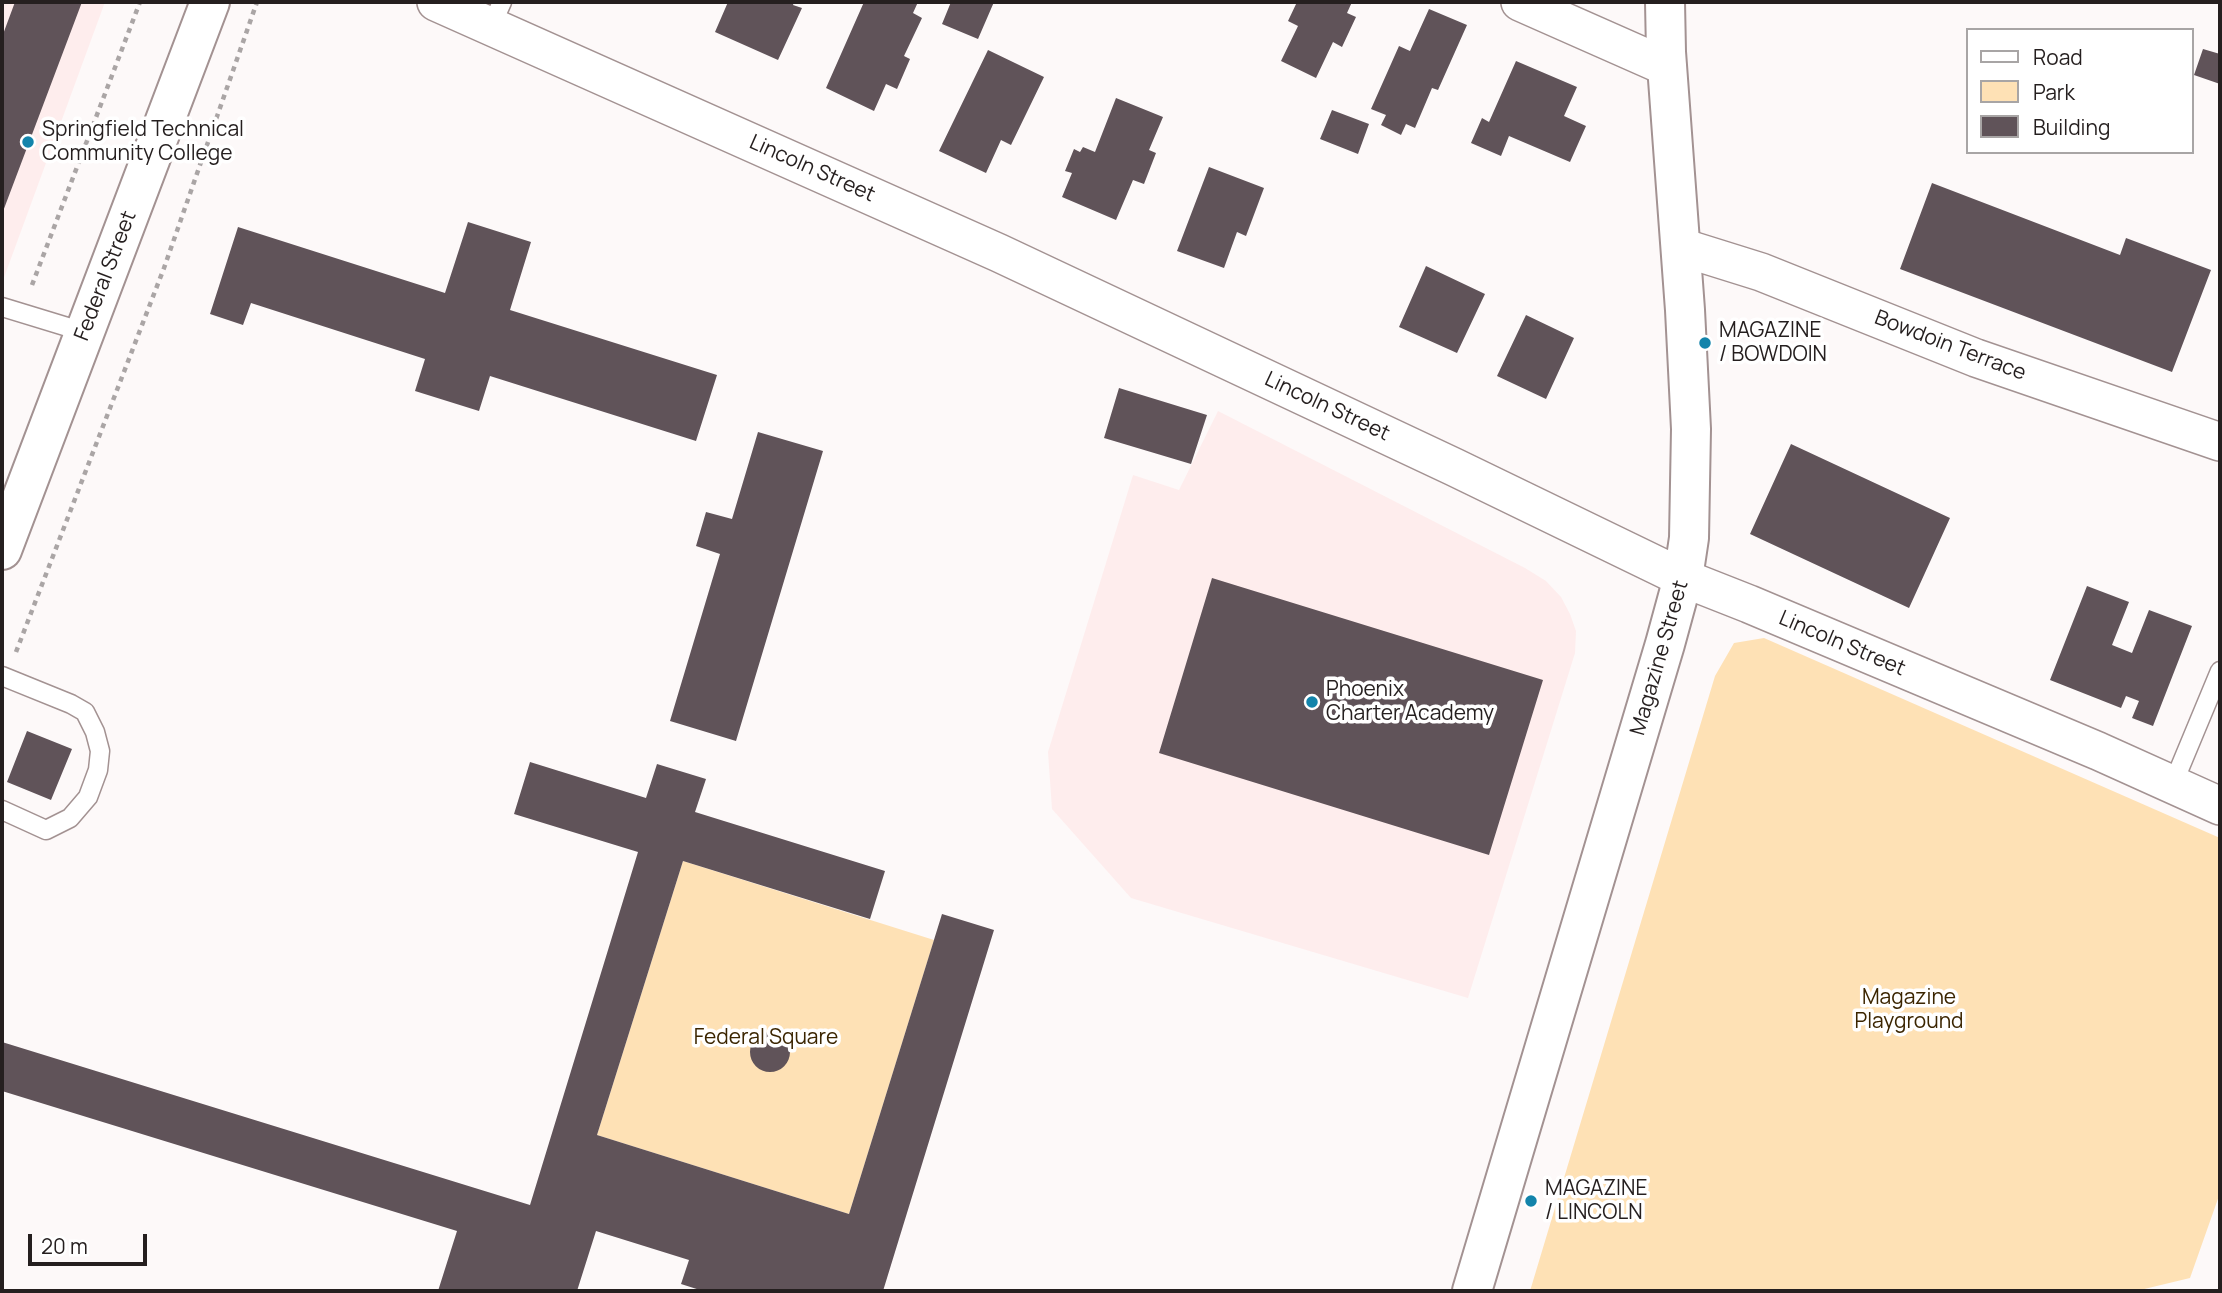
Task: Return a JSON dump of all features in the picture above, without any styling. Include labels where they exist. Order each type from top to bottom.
[{"type":"main road","name":"Federal Street","points":[[2,550],[210,2]]},
{"type":"main road","name":"Magazine Street","points":[[1472,1291],[1661,657],[1683,578],[1689,538],[1691,429],[1665,2]]},
{"type":"street","name":"Lincoln Street","points":[[436,2],[497,14],[1683,578],[2220,806]]},
{"type":"street","points":[[1520,2],[1667,67]]},
{"type":"street","name":"Bowdoin Terrace","points":[[1681,247],[1785,282],[1976,358],[2220,442]]},
{"type":"lane","points":[[2,307],[84,332]]},
{"type":"lane","points":[[2173,784],[2220,671]]},
{"type":"lane","points":[[2,810],[46,830],[70,818],[88,797],[98,770],[100,751],[85,712],[4,677]]},
{"type":"path","points":[[23,313],[141,2]]},
{"type":"path","points":[[4,677],[164,268],[257,2]]},
{"type":"shaded area","name":"Springfield Technical Community College","points":[[2,2],[105,2],[2,283]]},
{"type":"shaded area","name":"Phoenix Charter Academy","points":[[1218,411],[1525,568],[1546,581],[1561,597],[1570,614],[1576,631],[1575,653],[1468,998],[1131,898],[1052,809],[1048,752],[1133,475],[1179,490]]},
{"type":"green space","name":"Magazine Playground","points":[[1764,638],[2220,838],[2220,1193],[2190,1278],[2136,1291],[1530,1291],[1715,676],[1734,643]]},
{"type":"green space","name":"Federal Square","points":[[683,861],[934,940],[849,1214],[597,1135]]},
{"type":"building","points":[[15,2],[82,2],[2,214],[2,37]]},
{"type":"building","points":[[728,2],[794,2],[793,5],[802,8],[778,60],[715,32]]},
{"type":"building","points":[[864,2],[918,2],[913,13],[922,18],[904,56],[910,59],[897,89],[886,84],[874,111],[826,88]]},
{"type":"building","points":[[951,2],[994,2],[978,39],[942,24]]},
{"type":"building","points":[[1297,2],[1352,2],[1347,13],[1356,17],[1342,47],[1333,42],[1316,78],[1281,61],[1298,26],[1288,21]]},
{"type":"building","points":[[1429,9],[1467,25],[1438,90],[1432,88],[1415,128],[1406,124],[1401,135],[1381,125],[1386,115],[1371,109],[1399,46],[1410,51]]},
{"type":"building","points":[[2203,49],[2220,54],[2220,84],[2194,75]]},
{"type":"building","points":[[988,50],[1044,77],[1011,145],[1001,140],[986,173],[939,151]]},
{"type":"building","points":[[1516,61],[1577,87],[1564,116],[1586,126],[1570,162],[1509,136],[1501,156],[1471,143],[1482,118],[1489,122]]},
{"type":"building","points":[[1116,98],[1163,117],[1149,150],[1156,153],[1144,184],[1133,180],[1116,220],[1062,197],[1072,173],[1065,171],[1074,149],[1080,152],[1083,147],[1095,152]]},
{"type":"building","points":[[1332,110],[1369,124],[1358,154],[1320,139]]},
{"type":"building","points":[[1209,167],[1264,188],[1246,236],[1237,232],[1224,268],[1177,251]]},
{"type":"building","points":[[1932,183],[2120,255],[2126,238],[2211,270],[2172,372],[1900,269]]},
{"type":"building","points":[[468,222],[531,242],[510,310],[717,375],[696,441],[490,376],[479,411],[415,391],[425,359],[251,303],[243,325],[210,314],[238,227],[445,293]]},
{"type":"building","points":[[1426,266],[1485,294],[1457,353],[1399,327]]},
{"type":"building","points":[[1526,315],[1574,338],[1546,399],[1497,376]]},
{"type":"building","points":[[1119,388],[1207,415],[1191,464],[1104,438]]},
{"type":"building","points":[[758,432],[823,451],[736,741],[670,721],[720,554],[696,546],[706,512],[732,519]]},
{"type":"building","points":[[1791,444],[1950,518],[1909,608],[1750,534]]},
{"type":"building","points":[[1212,578],[1543,680],[1489,855],[1159,753]]},
{"type":"building","points":[[2087,586],[2129,602],[2112,645],[2132,653],[2149,610],[2192,626],[2153,726],[2132,718],[2139,701],[2126,696],[2121,708],[2050,680]]},
{"type":"building","points":[[27,731],[72,749],[51,800],[7,782]]},
{"type":"building","points":[[530,762],[646,798],[657,764],[706,779],[695,812],[885,871],[870,919],[683,861],[597,1135],[849,1214],[942,914],[994,930],[883,1291],[703,1291],[681,1284],[689,1260],[596,1231],[577,1291],[438,1291],[457,1231],[2,1091],[2,1042],[530,1205],[638,852],[514,814]]},
{"type":"building","points":[[770,1032],[784,1038],[790,1052],[784,1066],[770,1072],[756,1066],[750,1052],[756,1038]]},
{"type":"place","name":"Springfield Technical Community College","points":[[28,142]]},
{"type":"place","name":"MAGAZINE / BOWDOIN","points":[[1705,343]]},
{"type":"place","name":"Phoenix Charter Academy","points":[[1312,702]]},
{"type":"place","name":"MAGAZINE / LINCOLN","points":[[1531,1201]]}]
